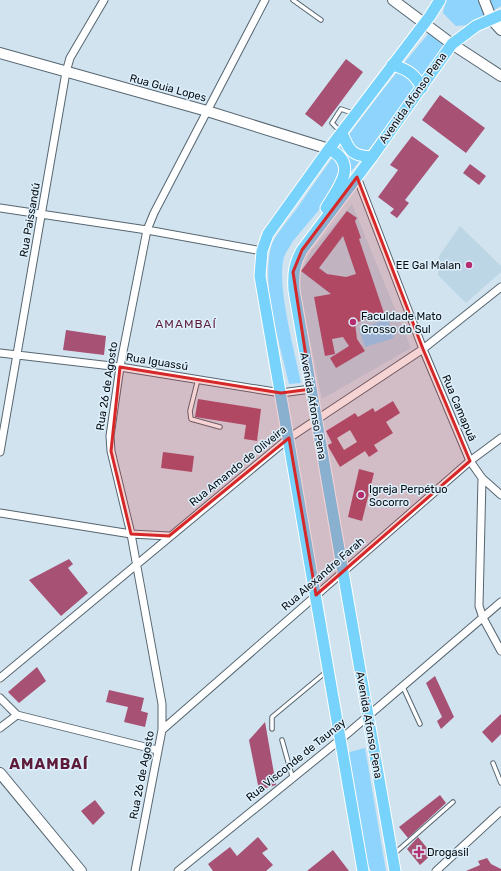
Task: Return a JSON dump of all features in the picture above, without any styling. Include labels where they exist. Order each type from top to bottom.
[{"type":"main road","points":[[393,0],[452,44],[501,76]]},
{"type":"main road","points":[[363,871],[260,276],[262,251],[268,234],[329,149],[424,24],[440,0]]},
{"type":"main road","points":[[484,0],[497,17],[501,30]]},
{"type":"main road","name":"Avenida Afonso Pena","points":[[395,871],[342,573],[294,290],[293,272],[296,260],[302,250],[372,157],[452,44],[476,26],[497,17]]},
{"type":"main road","name":"Rua Guia Lopes","points":[[0,53],[207,111],[329,149]]},
{"type":"main road","points":[[392,65],[411,72],[417,78],[422,88]]},
{"type":"main road","points":[[342,133],[348,147],[353,153],[359,157],[372,157]]},
{"type":"main road","points":[[302,250],[346,170],[345,162],[340,154],[329,149]]},
{"type":"main road","points":[[0,773],[81,871]]},
{"type":"street","name":"Rua Paissandú","points":[[0,452],[66,72],[70,58],[104,0]]},
{"type":"street","name":"Rua 26 de Agosto","points":[[135,871],[162,730],[159,684],[131,534],[111,451],[112,418],[120,367],[147,230],[265,0]]},
{"type":"street","name":"Rua Camapuã","points":[[357,177],[423,349],[470,461],[482,478],[501,496]]},
{"type":"street","points":[[0,208],[147,230],[262,251]]},
{"type":"street","name":"Rua Amando de Oliveira","points":[[0,678],[169,536],[289,438],[423,349],[501,287]]},
{"type":"street","name":"Rua Iguassú","points":[[0,352],[120,367],[281,393],[311,388]]},
{"type":"street","name":"Rua Alexandre Farah","points":[[162,730],[470,461],[501,438]]},
{"type":"street","points":[[482,478],[478,594],[479,606],[483,618],[501,651]]},
{"type":"street","points":[[0,513],[131,534],[169,536]]},
{"type":"street","name":"Rua Visconde de Taunay","points":[[178,871],[292,776],[340,739],[501,602]]},
{"type":"street","points":[[0,698],[17,715],[157,750]]},
{"type":"street","points":[[0,728],[17,715]]},
{"type":"street","points":[[436,871],[501,811]]},
{"type":"lane","points":[[293,0],[321,20]]},
{"type":"lane","points":[[342,133],[332,124],[332,121],[341,108],[356,114]]},
{"type":"lane","points":[[198,380],[190,411],[191,419],[220,427]]},
{"type":"lane","points":[[272,729],[272,717],[329,670]]},
{"type":"lane","points":[[403,686],[420,724]]},
{"type":"lane","points":[[282,740],[292,776]]},
{"type":"lane","points":[[493,763],[501,783]]},
{"type":"lane","points":[[392,855],[453,802]]},
{"type":"highlighted area","points":[[357,177],[423,349],[470,461],[316,595],[289,438],[169,536],[131,534],[111,451],[120,367],[281,393],[311,389],[293,272],[302,250]]},
{"type":"shaded area","points":[[446,0],[501,0],[501,6],[469,25],[456,26],[443,13]]},
{"type":"shaded area","points":[[429,33],[446,46],[363,157],[293,241],[284,257],[282,284],[284,301],[301,383],[289,384],[270,298],[268,281],[271,247],[279,232],[361,118]]},
{"type":"shaded area","name":"Faculdade Mato Grosso do Sul","points":[[352,204],[411,348],[322,399],[301,296],[299,276],[311,251]]},
{"type":"shaded area","name":"EE Gal Malan","points":[[460,226],[501,266],[501,272],[466,303],[438,275],[439,256]]},
{"type":"shaded area","points":[[388,319],[394,338],[365,347],[359,329]]},
{"type":"shaded area","points":[[365,748],[386,871],[371,871],[365,860],[346,753]]},
{"type":"building","points":[[346,59],[363,72],[322,127],[305,114]]},
{"type":"building","points":[[440,95],[485,128],[466,153],[422,120]]},
{"type":"building","points":[[412,136],[439,156],[405,200],[409,203],[397,218],[390,213],[394,209],[378,197],[398,170],[390,165]]},
{"type":"building","points":[[470,164],[486,176],[479,185],[463,173]]},
{"type":"building","points":[[347,211],[357,218],[355,221],[361,238],[359,239],[384,313],[355,323],[357,339],[365,351],[336,368],[330,358],[349,346],[343,337],[332,339],[335,354],[325,356],[314,297],[331,294],[301,271]],"holes":[[[343,236],[356,274],[346,277],[327,274],[319,268]]]},
{"type":"building","points":[[66,330],[106,336],[104,355],[63,350]]},
{"type":"building","points":[[198,399],[261,409],[257,441],[244,439],[246,425],[195,417]]},
{"type":"building","points":[[393,401],[400,413],[386,422],[393,433],[374,445],[378,451],[369,457],[365,451],[340,467],[329,448],[328,445],[332,443],[326,431],[355,413],[358,417],[373,408],[375,412]],"holes":[[[350,430],[357,442],[344,450],[337,438]]]},
{"type":"building","points":[[163,452],[194,456],[192,472],[161,468]]},
{"type":"building","name":"Igreja Perpétuo Socorro","points":[[359,469],[374,473],[362,521],[348,517]]},
{"type":"building","points":[[69,559],[73,564],[68,568],[88,593],[61,616],[29,580]]},
{"type":"building","points":[[37,667],[46,681],[19,703],[8,692]]},
{"type":"building","points":[[435,676],[454,717],[441,729],[437,721],[442,717],[426,683]]},
{"type":"building","points":[[109,690],[144,698],[141,711],[148,713],[145,727],[124,722],[128,707],[106,702]]},
{"type":"building","points":[[501,714],[501,734],[492,743],[482,732]]},
{"type":"building","points":[[265,722],[276,785],[259,790],[249,740]]},
{"type":"building","points":[[440,795],[446,803],[408,838],[399,827]]},
{"type":"building","points":[[95,800],[105,813],[93,825],[81,811]]},
{"type":"building","points":[[258,837],[268,849],[262,853],[273,865],[266,871],[213,871],[208,864],[230,847],[237,856]]},
{"type":"building","name":"Drogasil","points":[[418,837],[432,854],[420,865],[407,849]]},
{"type":"building","points":[[333,850],[349,871],[307,871]]},
{"type":"building","points":[[487,858],[491,864],[501,869],[501,871],[466,871],[480,865],[478,861]]},
{"type":"place","name":"EE Gal Malan","points":[[469,265]]},
{"type":"place","name":"Faculdade Mato Grosso do Sul","points":[[353,322]]},
{"type":"place","name":"Igreja Perpétuo Socorro","points":[[361,495]]},
{"type":"place","name":"Drogasil","points":[[419,852]]},
{"type":"district","name":"AMAMBAÍ","points":[[186,324]]},
{"type":"district","name":"AMAMBAÍ","points":[[49,764]]}]
